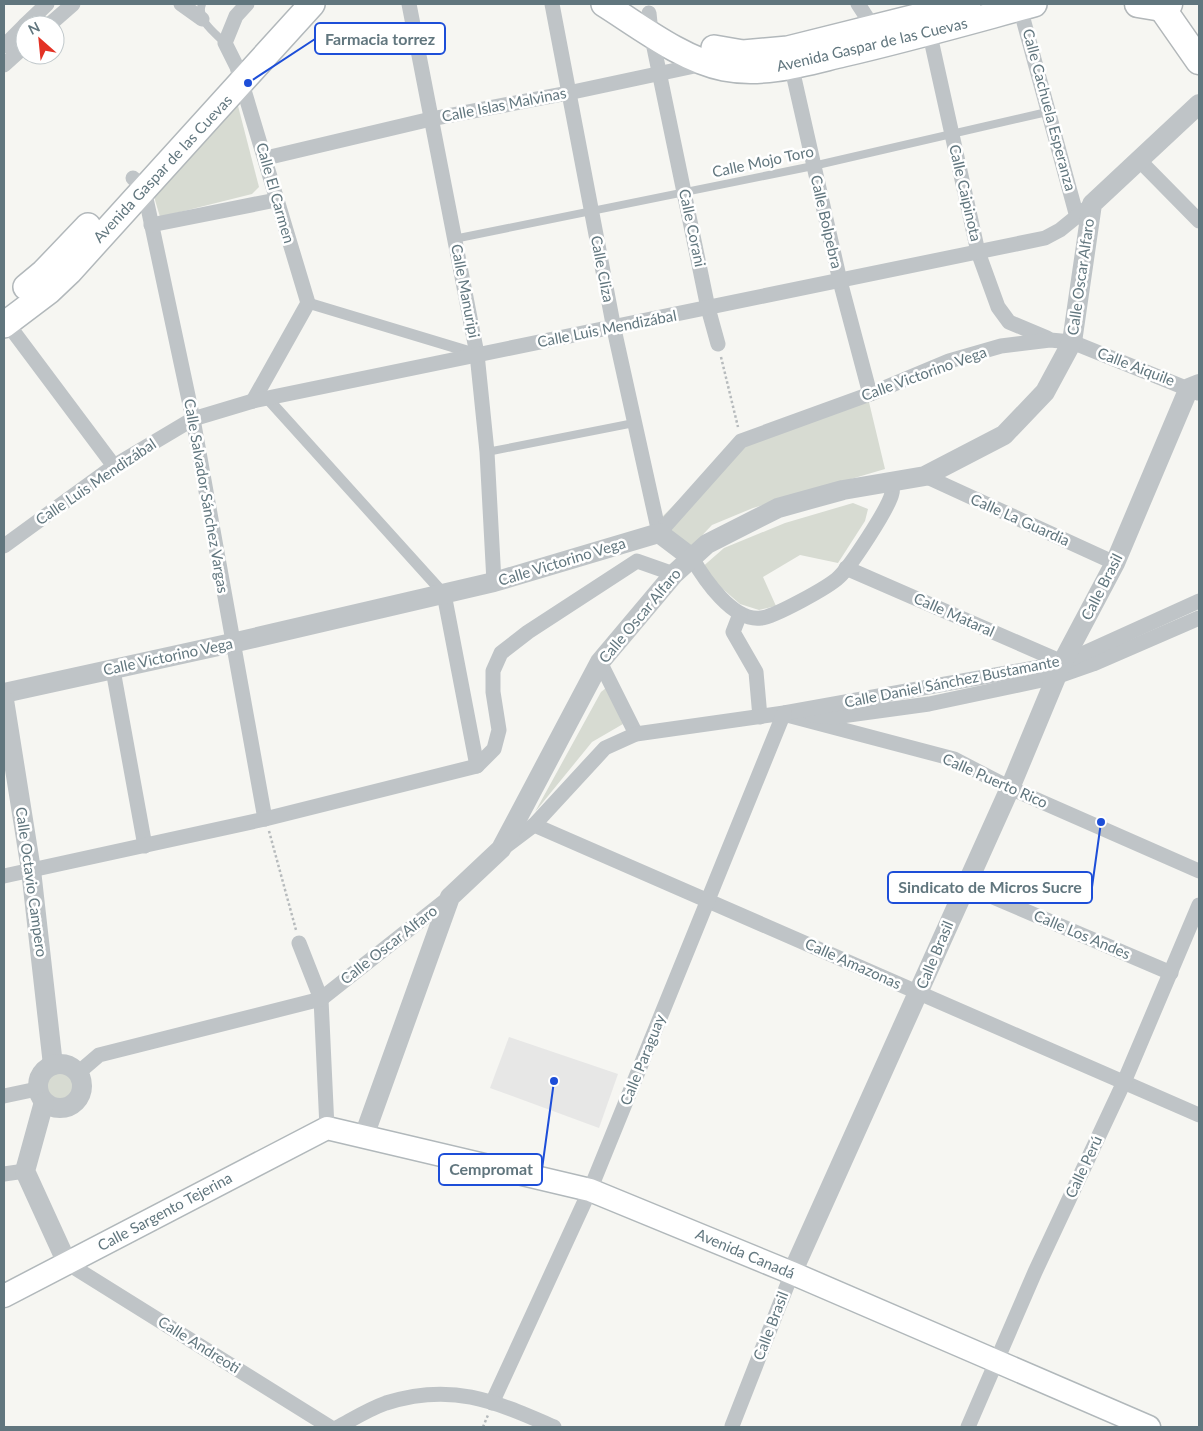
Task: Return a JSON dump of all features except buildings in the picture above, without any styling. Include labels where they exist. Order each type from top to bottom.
[{"type":"highway","points":[[1162,5],[1199,32]]},
{"type":"highway","points":[[1162,5],[1199,61]]},
{"type":"main road","name":"Avenida Gaspar de las Cuevas","points":[[239,75],[289,4]]},
{"type":"main road","name":"Avenida Gaspar de las Cuevas","points":[[5,317],[50,290],[139,183],[239,75],[312,4]]},
{"type":"main road","name":"Avenida Gaspar de las Cuevas","points":[[604,4],[645,17],[703,44],[728,52],[790,58]]},
{"type":"main road","name":"Avenida Gaspar de las Cuevas","points":[[928,24],[968,4]]},
{"type":"main road","name":"Avenida Gaspar de las Cuevas","points":[[645,17],[706,63],[741,70],[928,24],[1025,5]]},
{"type":"main road","name":"Avenida Canadá","points":[[327,1128],[590,1190],[792,1273],[1149,1427]]},
{"type":"main road","name":"Calle Sargento Tejerina","points":[[4,1296],[327,1128]]},
{"type":"street","points":[[35,15],[47,4]]},
{"type":"street","points":[[60,15],[73,4]]},
{"type":"street","points":[[181,4],[202,19]]},
{"type":"street","points":[[225,43],[236,16],[247,4]]},
{"type":"street","name":"Calle Manuripi","points":[[409,4],[478,354],[488,452],[494,582]]},
{"type":"street","name":"Calle Cliza","points":[[552,4],[614,329],[659,533]]},
{"type":"street","points":[[858,4],[880,37]]},
{"type":"street","name":"Calle Cachuela Esperanza","points":[[1025,5],[1047,112],[1085,210]]},
{"type":"street","name":"Calle Corani","points":[[645,17],[660,74],[708,308],[718,344]]},
{"type":"street","name":"Calle Caipinota","points":[[928,24],[978,252],[998,307],[1009,322],[1050,340]]},
{"type":"street","points":[[4,46],[15,35]]},
{"type":"street","name":"Calle El Carmen","points":[[225,43],[239,75],[266,158],[276,200],[308,303]]},
{"type":"street","name":"Calle Islas Malvinas","points":[[266,158],[431,119],[660,74],[743,53]]},
{"type":"street","points":[[4,65],[15,55]]},
{"type":"street","name":"Calle Bolpebra","points":[[790,58],[840,280],[870,394]]},
{"type":"street","name":"Calle Luis Mendizábal","points":[[4,546],[114,466],[193,419],[260,399],[478,354],[614,329],[1044,238],[1085,210],[1199,104]]},
{"type":"street","points":[[1138,159],[1199,221]]},
{"type":"street","name":"Calle Salvador Sánchez Vargas","points":[[139,183],[151,225],[193,419],[265,819]]},
{"type":"street","points":[[151,225],[276,200]]},
{"type":"street","name":"Calle Oscar Alfaro","points":[[78,1074],[100,1055],[321,999],[450,897],[501,849],[600,662],[674,574],[707,544],[778,508],[843,490],[925,476],[1004,435],[1045,392],[1072,342],[1085,210]]},
{"type":"street","points":[[477,766],[444,594],[260,399],[308,303],[478,354]]},
{"type":"street","points":[[5,317],[114,466]]},
{"type":"street","name":"Calle Victorino Vega","points":[[4,693],[113,670],[494,582],[659,533],[741,441],[870,394],[949,361],[1001,346],[1050,340],[1072,342]]},
{"type":"street","name":"Calle Aiquile","points":[[1072,342],[1196,389]]},
{"type":"street","name":"Calle Brasil","points":[[732,1426],[792,1273],[919,994],[965,885],[1010,788],[1059,670],[1115,563],[1196,389]]},
{"type":"street","name":"Calle La Guardia","points":[[925,476],[1115,563]]},
{"type":"street","points":[[659,533],[692,558],[707,584],[740,614],[760,618],[812,594],[839,577],[883,516],[892,493],[892,482]]},
{"type":"street","points":[[4,876],[265,819],[477,766],[494,749],[498,730],[493,671],[501,652],[528,632],[637,561],[674,574]]},
{"type":"street","name":"Calle Mataral","points":[[846,568],[1059,670]]},
{"type":"street","name":"Calle Daniel Sánchez Bustamante","points":[[1059,670],[1199,601]]},
{"type":"street","points":[[740,614],[733,632],[756,672],[760,717]]},
{"type":"street","name":"Calle Daniel Sánchez Bustamante","points":[[501,849],[534,825],[605,748],[636,734],[784,713],[834,717],[929,704],[1059,670],[1092,664],[1199,618]]},
{"type":"street","points":[[600,662],[636,734]]},
{"type":"street","points":[[113,670],[145,846]]},
{"type":"street","name":"Calle Octavio Campero","points":[[4,700],[31,870],[53,1065]]},
{"type":"street","name":"Calle Puerto Rico","points":[[784,713],[954,759],[1010,788],[1199,871]]},
{"type":"street","name":"Calle Paraguay","points":[[492,1403],[590,1190],[784,713]]},
{"type":"street","name":"Calle Amazonas","points":[[534,825],[708,899],[919,994],[1199,1115]]},
{"type":"street","name":"Calle Los Andes","points":[[965,885],[1171,973]]},
{"type":"street","points":[[364,1136],[450,897]]},
{"type":"street","name":"Calle Perú","points":[[968,1427],[998,1362],[1035,1272],[1124,1082],[1199,905]]},
{"type":"street","points":[[299,943],[321,999],[327,1128]]},
{"type":"street","points":[[4,1096],[41,1096],[58,1108],[72,1105],[81,1094],[82,1087],[78,1074],[67,1065],[53,1065],[41,1074],[41,1096],[25,1171],[68,1263]]},
{"type":"street","points":[[4,1174],[25,1171]]},
{"type":"street","name":"Calle Andreoti","points":[[68,1263],[330,1427]]},
{"type":"street","points":[[338,1427],[384,1404],[424,1394],[454,1393],[492,1403],[554,1427]]},
{"type":"lane","points":[[202,4],[200,9],[202,19],[225,43]]},
{"type":"lane","name":"Calle Mojo Toro","points":[[454,239],[813,166],[1047,112]]},
{"type":"lane","points":[[488,452],[634,423]]},
{"type":"path","points":[[718,344],[741,441]]},
{"type":"path","points":[[265,819],[299,943]]},
{"type":"shaded area","points":[[237,102],[259,187],[252,194],[160,217],[153,193]]},
{"type":"shaded area","points":[[868,398],[885,469],[753,508],[712,525],[691,547],[678,549],[660,519],[721,458],[746,441]]},
{"type":"shaded area","points":[[853,503],[868,509],[865,521],[838,563],[800,555],[763,577],[776,606],[759,610],[740,604],[700,569],[724,548],[785,523]]},
{"type":"shaded area","points":[[606,688],[623,724],[592,742],[535,812],[601,692]]},
{"type":"shaded area","points":[[509,1037],[618,1074],[599,1128],[490,1088]]},
{"type":"shaded area","points":[[60,1073],[69,1077],[73,1086],[69,1095],[60,1099],[51,1095],[47,1086],[51,1077]]},
{"type":"place","name":"Farmacia torrez","points":[[248,83]]},
{"type":"place","name":"Sindicato de Micros Sucre","points":[[1101,822]]},
{"type":"place","name":"Cempromat","points":[[554,1081]]}]
